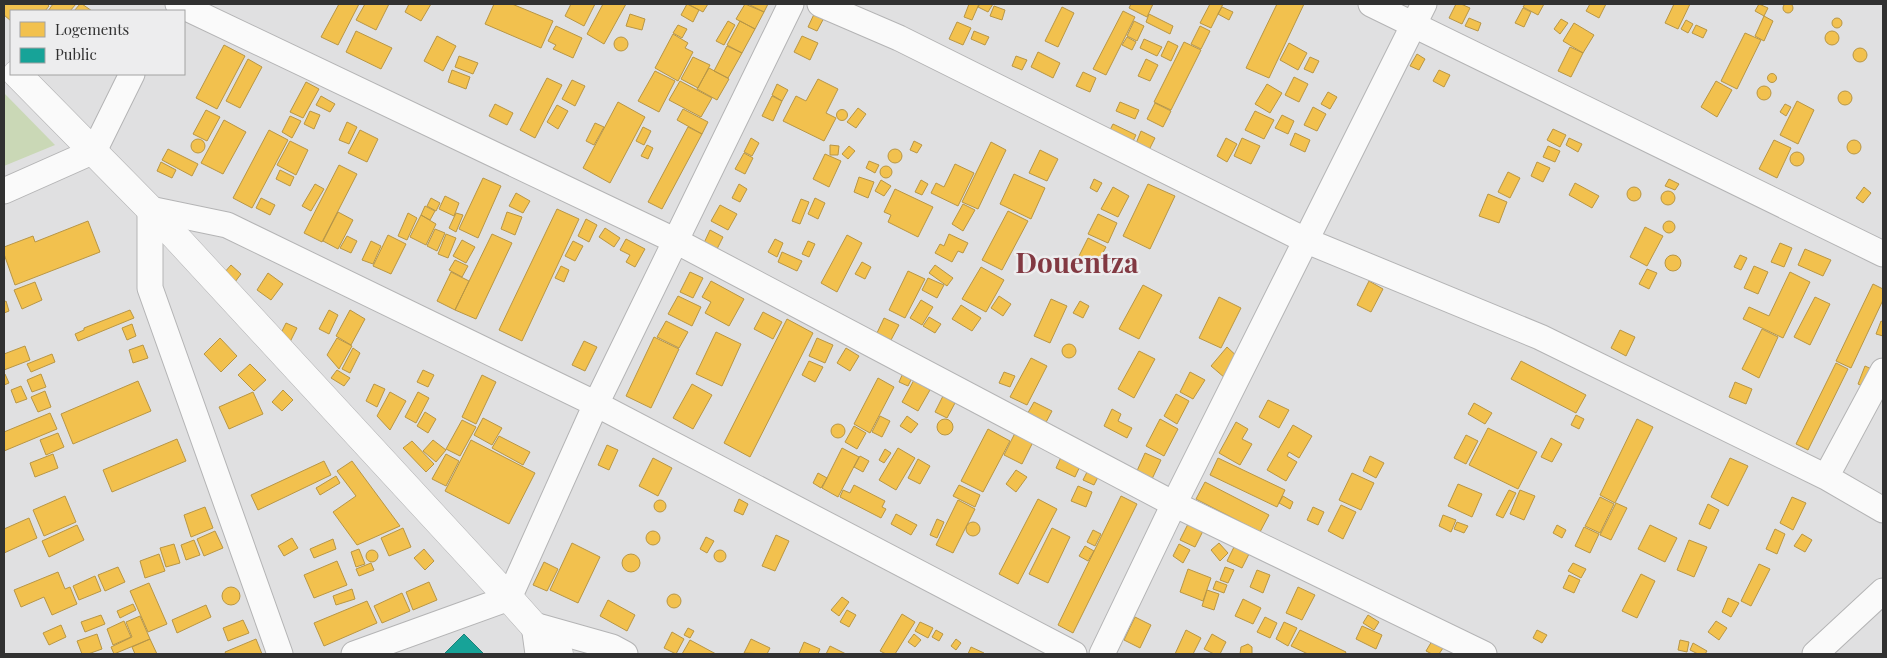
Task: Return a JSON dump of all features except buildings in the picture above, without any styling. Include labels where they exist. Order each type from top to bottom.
[{"type":"main road","points":[[18,75],[150,209],[559,654]]},
{"type":"street","points":[[178,4],[676,241],[1174,504],[1484,654]]},
{"type":"street","points":[[354,654],[509,598],[596,404],[791,4]]},
{"type":"street","points":[[820,4],[899,38],[1307,242],[1540,337],[1826,477],[1883,510]]},
{"type":"street","points":[[1371,4],[1419,15],[1883,254]]},
{"type":"street","points":[[1102,654],[1174,504],[1307,242],[1419,15]]},
{"type":"street","points":[[4,191],[94,151],[132,75]]},
{"type":"street","points":[[280,654],[150,288],[150,209],[227,225],[596,404],[1074,654]]},
{"type":"street","points":[[1826,477],[1883,370]]},
{"type":"street","points":[[1815,654],[1883,591]]},
{"type":"street","points":[[538,654],[534,625],[612,647],[625,654]]},
{"type":"green space","points":[[4,93],[55,145],[4,166]]},
{"type":"district","name":"Douentza","points":[[1077,263]]}]
